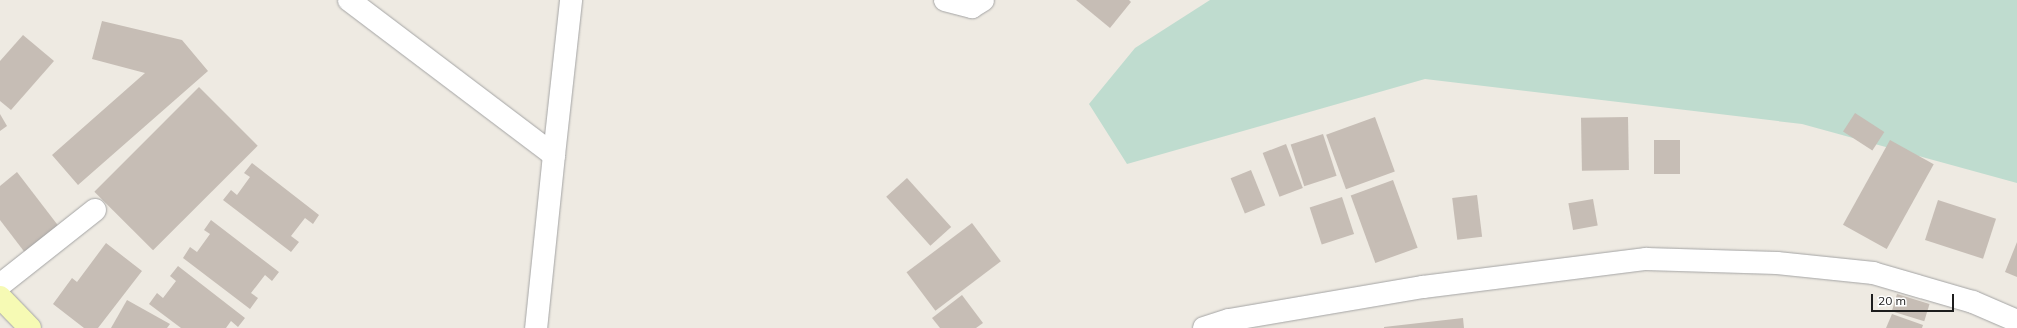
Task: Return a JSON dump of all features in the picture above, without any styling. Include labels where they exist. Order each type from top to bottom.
[{"type":"street","points":[[349,0],[554,155]]},
{"type":"street","points":[[536,328],[571,0]]},
{"type":"street","points":[[945,0],[972,7],[983,0]]},
{"type":"street","points":[[0,285],[95,210]]},
{"type":"street","points":[[1204,328],[1229,320],[1423,286],[1646,259],[1777,263],[1873,273],[1973,302],[2017,320]]},
{"type":"street","points":[[0,297],[30,328]]},
{"type":"green space","points":[[1210,0],[2017,0],[2017,183],[1802,124],[1425,79],[1127,164],[1089,104],[1135,48]]},
{"type":"building","points":[[1076,0],[1129,0],[1131,2],[1110,28]]},
{"type":"building","points":[[102,21],[182,40],[208,71],[78,185],[52,155],[145,73],[92,59]]},
{"type":"building","points":[[23,35],[54,61],[11,110],[0,101],[0,61]]},
{"type":"building","points":[[199,87],[258,146],[153,250],[94,192]]},
{"type":"building","points":[[1855,113],[1884,132],[1872,151],[1843,131]]},
{"type":"building","points":[[0,114],[7,126],[0,131]]},
{"type":"building","points":[[1375,117],[1395,172],[1346,189],[1326,135]]},
{"type":"building","points":[[1628,117],[1629,170],[1582,171],[1581,118]]},
{"type":"building","points":[[1323,134],[1337,176],[1304,186],[1291,145]]},
{"type":"building","points":[[1654,140],[1680,140],[1680,174],[1654,174]]},
{"type":"building","points":[[1890,140],[1934,164],[1887,249],[1843,225]]},
{"type":"building","points":[[1286,144],[1303,188],[1280,197],[1263,153]]},
{"type":"building","points":[[252,163],[319,215],[313,224],[305,218],[291,236],[299,242],[291,252],[223,200],[231,190],[237,195],[250,177],[244,173]]},
{"type":"building","points":[[1251,170],[1265,205],[1245,213],[1231,178]]},
{"type":"building","points":[[17,172],[60,228],[26,254],[0,220],[0,186]]},
{"type":"building","points":[[907,178],[951,227],[930,246],[886,197]]},
{"type":"building","points":[[1393,180],[1418,248],[1375,263],[1351,195]]},
{"type":"building","points":[[1477,195],[1482,237],[1457,240],[1452,198]]},
{"type":"building","points":[[1342,197],[1354,234],[1322,245],[1310,208]]},
{"type":"building","points":[[1593,199],[1598,226],[1573,230],[1568,203]]},
{"type":"building","points":[[1938,200],[1996,219],[1983,259],[1925,240]]},
{"type":"building","points":[[211,220],[279,272],[272,281],[265,275],[251,293],[258,298],[250,309],[183,258],[190,247],[197,252],[210,234],[204,230]]},
{"type":"building","points":[[972,223],[1001,261],[935,311],[907,272]]},
{"type":"building","points":[[2017,242],[2017,277],[2005,272]]},
{"type":"building","points":[[106,243],[142,271],[98,328],[84,328],[53,304],[72,278],[77,282]]},
{"type":"building","points":[[178,266],[245,318],[238,327],[231,321],[226,328],[181,328],[149,304],[157,293],[163,298],[176,281],[170,276]]},
{"type":"building","points":[[1897,294],[1930,304],[1924,321],[1892,311]]},
{"type":"building","points":[[962,295],[983,323],[976,328],[940,328],[932,318]]},
{"type":"building","points":[[127,300],[170,324],[167,328],[111,328]]},
{"type":"building","points":[[1892,314],[1923,325],[1922,328],[1886,328]]},
{"type":"building","points":[[1463,318],[1464,328],[1384,328],[1384,327]]}]
